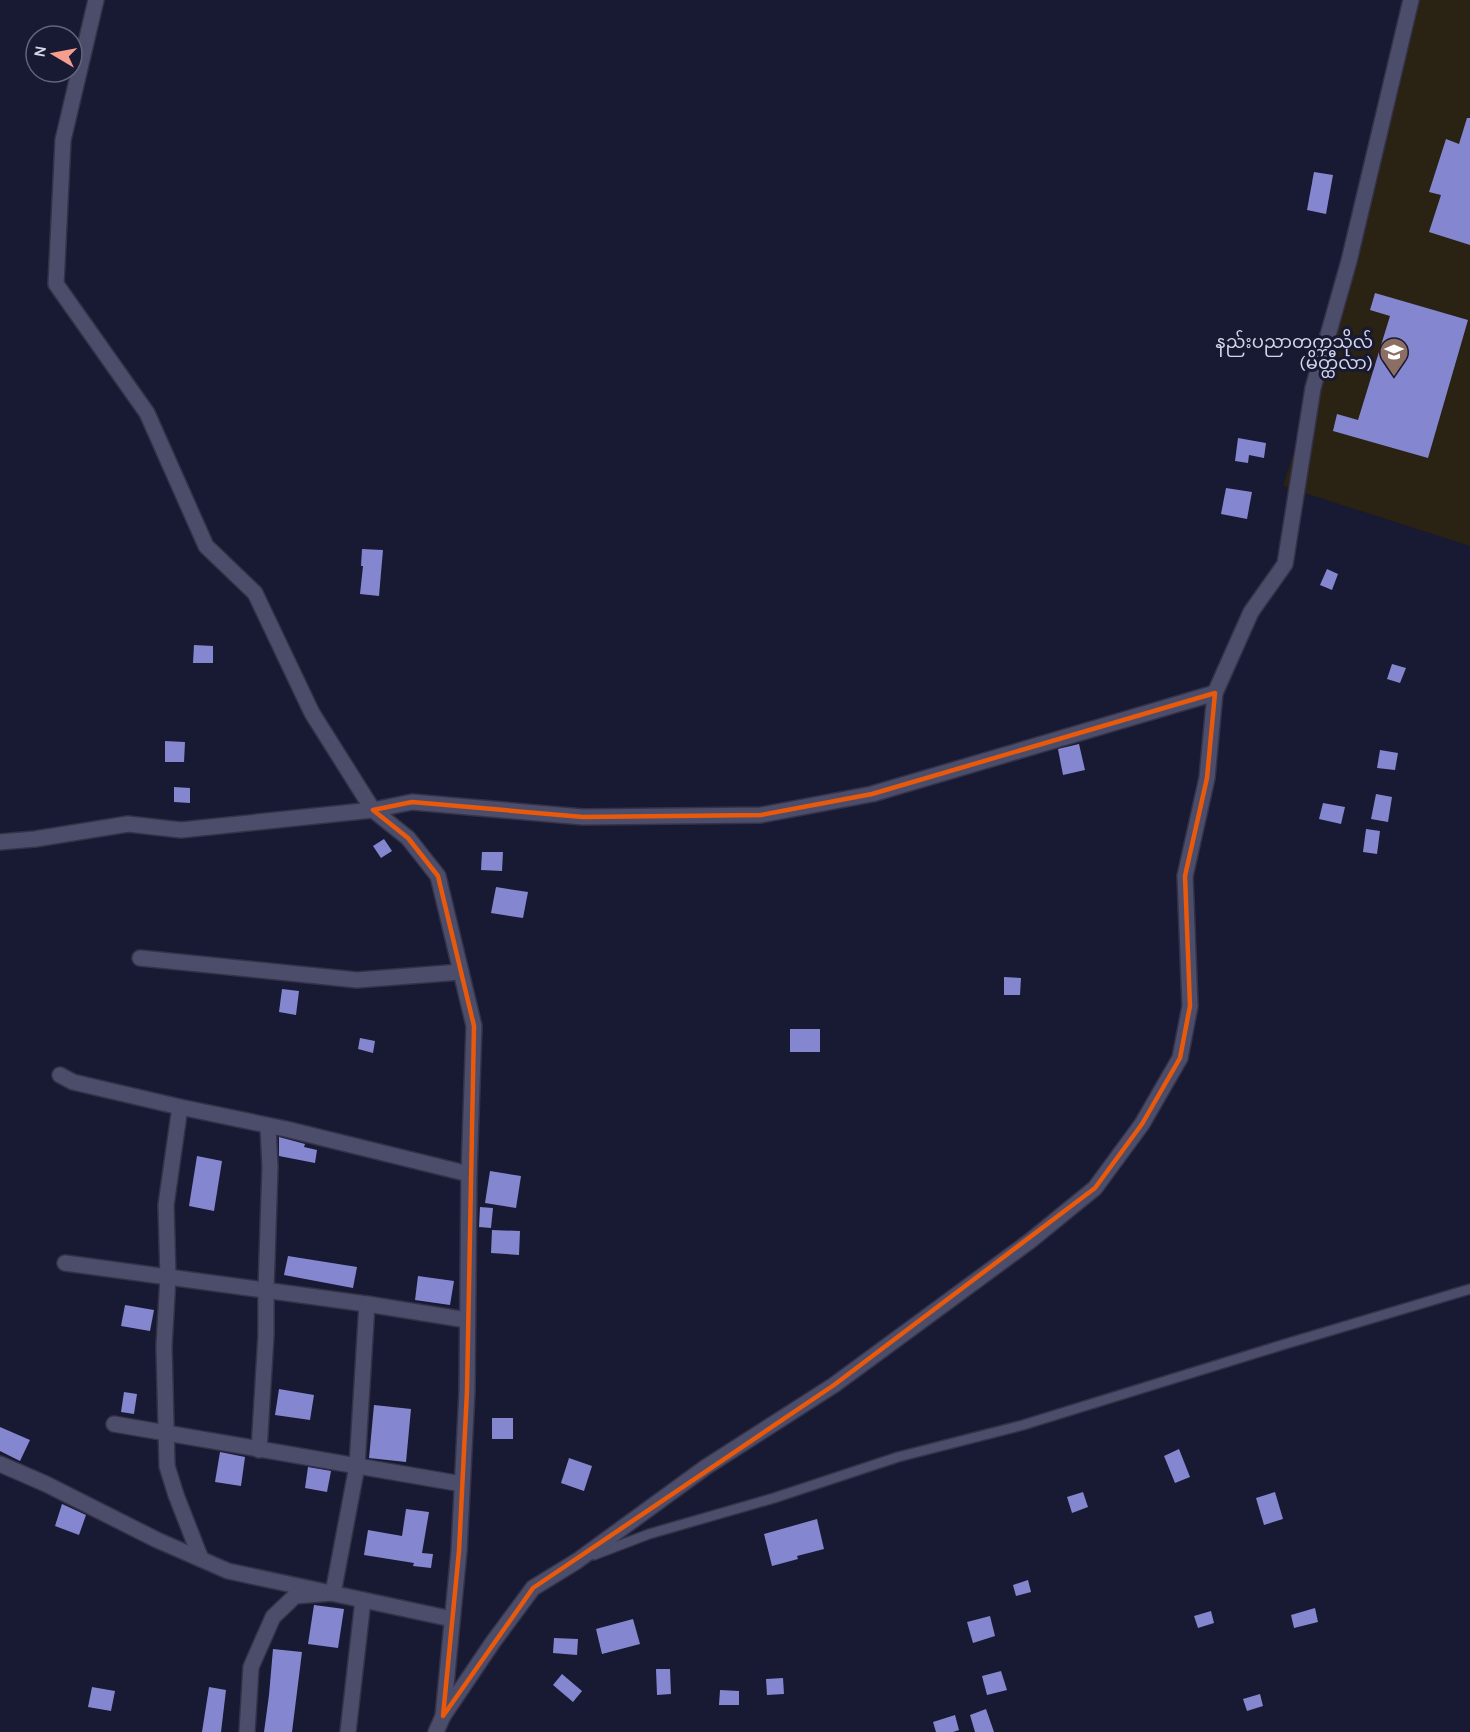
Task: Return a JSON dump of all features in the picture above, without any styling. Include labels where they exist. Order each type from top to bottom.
[{"type":"street","points":[[96,0],[63,140],[56,284],[147,412],[206,546],[255,593],[312,713],[373,810],[408,838],[438,876],[474,1026],[466,1391],[459,1551],[442,1716]]},
{"type":"street","points":[[436,1732],[442,1716],[492,1642],[533,1588],[577,1561],[706,1467],[834,1385],[1029,1241],[1095,1188],[1142,1124],[1180,1058],[1190,1006],[1185,876],[1207,778],[1215,693],[1251,612],[1285,564],[1313,388],[1349,261],[1411,0]]},
{"type":"street","points":[[0,842],[35,839],[128,824],[181,830],[373,810],[412,802],[583,817],[761,815],[872,794],[1215,693]]},
{"type":"street","points":[[140,958],[357,980],[461,972]]},
{"type":"street","points":[[60,1075],[74,1082],[469,1174]]},
{"type":"street","points":[[180,1107],[166,1205],[168,1277],[164,1346],[167,1466],[201,1559]]},
{"type":"street","points":[[259,1450],[266,1335],[270,1167],[268,1126]]},
{"type":"street","points":[[65,1263],[367,1304],[467,1320]]},
{"type":"street","points":[[333,1593],[357,1466],[367,1304]]},
{"type":"street","points":[[114,1424],[462,1484]]},
{"type":"street","points":[[0,1464],[46,1484],[157,1540],[228,1571],[452,1619]]},
{"type":"street","points":[[247,1732],[251,1667],[273,1617],[295,1596],[333,1593]]},
{"type":"street","points":[[348,1732],[363,1600]]},
{"type":"lane","points":[[577,1561],[649,1534],[774,1498],[898,1457],[1023,1425],[1470,1289]]},
{"type":"highlighted area","points":[[1215,693],[1207,778],[1185,876],[1190,1006],[1180,1058],[1142,1124],[1095,1188],[834,1385],[533,1588],[443,1716],[459,1551],[467,1391],[474,1026],[438,876],[408,838],[373,810],[412,802],[583,817],[761,815],[872,794]]},
{"type":"shaded area","name":"နည်းပညာတက္ကသိုလ် (မိတ္ထီလာ)","points":[[1418,0],[1470,0],[1470,546],[1283,486],[1353,268]]},
{"type":"building","points":[[1467,118],[1470,118],[1470,245],[1429,232],[1441,195],[1429,192],[1446,139],[1459,144]]},
{"type":"building","points":[[1314,172],[1333,175],[1326,214],[1307,210]]},
{"type":"building","points":[[1375,293],[1468,320],[1428,458],[1333,431],[1337,414],[1358,420],[1390,316],[1370,310]]},
{"type":"building","points":[[1238,438],[1266,443],[1264,458],[1249,455],[1248,463],[1235,461]]},
{"type":"building","points":[[1226,488],[1252,492],[1247,519],[1221,514]]},
{"type":"building","points":[[362,549],[383,550],[379,596],[360,594]]},
{"type":"building","points":[[1327,569],[1338,574],[1332,590],[1320,585]]},
{"type":"building","points":[[194,645],[213,646],[213,663],[193,663]]},
{"type":"building","points":[[1392,664],[1406,668],[1400,683],[1387,679]]},
{"type":"building","points":[[165,741],[185,742],[184,762],[165,762]]},
{"type":"building","points":[[1079,744],[1085,770],[1063,775],[1058,749]]},
{"type":"building","points":[[1380,750],[1398,753],[1395,770],[1377,768]]},
{"type":"building","points":[[174,787],[190,788],[190,803],[174,802]]},
{"type":"building","points":[[1376,794],[1392,797],[1388,822],[1371,819]]},
{"type":"building","points":[[1323,803],[1345,807],[1341,824],[1319,819]]},
{"type":"building","points":[[1366,829],[1380,831],[1377,854],[1363,852]]},
{"type":"building","points":[[384,839],[392,851],[381,858],[373,846]]},
{"type":"building","points":[[482,852],[503,852],[502,871],[481,870]]},
{"type":"building","points":[[496,887],[528,892],[523,918],[491,913]]},
{"type":"building","points":[[1004,977],[1021,978],[1020,995],[1004,995]]},
{"type":"building","points":[[282,989],[299,991],[296,1015],[279,1012]]},
{"type":"building","points":[[790,1029],[820,1029],[820,1052],[790,1052]]},
{"type":"building","points":[[360,1038],[375,1041],[373,1053],[358,1049]]},
{"type":"building","points":[[279,1137],[317,1150],[315,1163],[279,1156]]},
{"type":"building","points":[[197,1156],[222,1161],[214,1211],[189,1206]]},
{"type":"building","points":[[490,1171],[521,1176],[516,1208],[485,1203]]},
{"type":"building","points":[[480,1207],[493,1208],[491,1228],[479,1227]]},
{"type":"building","points":[[492,1230],[520,1231],[519,1255],[491,1253]]},
{"type":"building","points":[[288,1256],[357,1267],[353,1288],[284,1275]]},
{"type":"building","points":[[418,1276],[454,1281],[450,1305],[415,1300]]},
{"type":"building","points":[[125,1305],[154,1310],[150,1331],[121,1326]]},
{"type":"building","points":[[279,1389],[314,1395],[310,1420],[275,1415]]},
{"type":"building","points":[[124,1392],[137,1394],[134,1414],[121,1412]]},
{"type":"building","points":[[374,1405],[411,1409],[406,1462],[369,1458]]},
{"type":"building","points":[[492,1418],[513,1418],[513,1439],[492,1439]]},
{"type":"building","points":[[0,1427],[30,1440],[20,1461],[0,1451]]},
{"type":"building","points":[[1179,1449],[1190,1477],[1175,1483],[1164,1456]]},
{"type":"building","points":[[220,1452],[245,1457],[241,1486],[215,1482]]},
{"type":"building","points":[[569,1458],[592,1466],[584,1491],[561,1483]]},
{"type":"building","points":[[308,1467],[331,1471],[327,1492],[305,1488]]},
{"type":"building","points":[[1083,1492],[1088,1507],[1072,1513],[1067,1497]]},
{"type":"building","points":[[1275,1492],[1283,1519],[1264,1525],[1256,1498]]},
{"type":"building","points":[[62,1504],[86,1515],[79,1535],[55,1526]]},
{"type":"building","points":[[406,1509],[429,1512],[422,1553],[433,1554],[431,1568],[364,1555],[368,1530],[402,1536]]},
{"type":"building","points":[[817,1519],[824,1549],[772,1566],[764,1534]]},
{"type":"building","points":[[1028,1580],[1031,1592],[1016,1596],[1013,1585]]},
{"type":"building","points":[[314,1605],[344,1609],[338,1648],[308,1644]]},
{"type":"building","points":[[1315,1608],[1318,1622],[1294,1628],[1291,1615]]},
{"type":"building","points":[[1211,1611],[1214,1623],[1198,1628],[1194,1616]]},
{"type":"building","points":[[990,1616],[995,1636],[973,1643],[967,1622]]},
{"type":"building","points":[[633,1619],[640,1644],[602,1654],[596,1629]]},
{"type":"building","points":[[554,1638],[578,1639],[577,1655],[553,1653]]},
{"type":"building","points":[[273,1649],[302,1652],[292,1732],[264,1732]]},
{"type":"building","points":[[656,1669],[670,1669],[671,1694],[657,1695]]},
{"type":"building","points":[[1001,1671],[1007,1690],[987,1695],[982,1676]]},
{"type":"building","points":[[562,1674],[582,1691],[573,1702],[553,1685]]},
{"type":"building","points":[[783,1678],[784,1694],[767,1695],[766,1679]]},
{"type":"building","points":[[92,1687],[115,1691],[111,1711],[88,1707]]},
{"type":"building","points":[[209,1687],[226,1690],[221,1732],[202,1732]]},
{"type":"building","points":[[720,1690],[739,1691],[739,1705],[719,1705]]},
{"type":"building","points":[[1260,1694],[1263,1706],[1247,1711],[1243,1699]]},
{"type":"building","points":[[986,1709],[994,1732],[975,1732],[970,1715]]},
{"type":"building","points":[[955,1715],[959,1730],[936,1732],[933,1722]]},
{"type":"place","name":"နည်းပညာတက္ကသိုလ် (မိတ္ထီလာ)","points":[[1394,378]]}]
